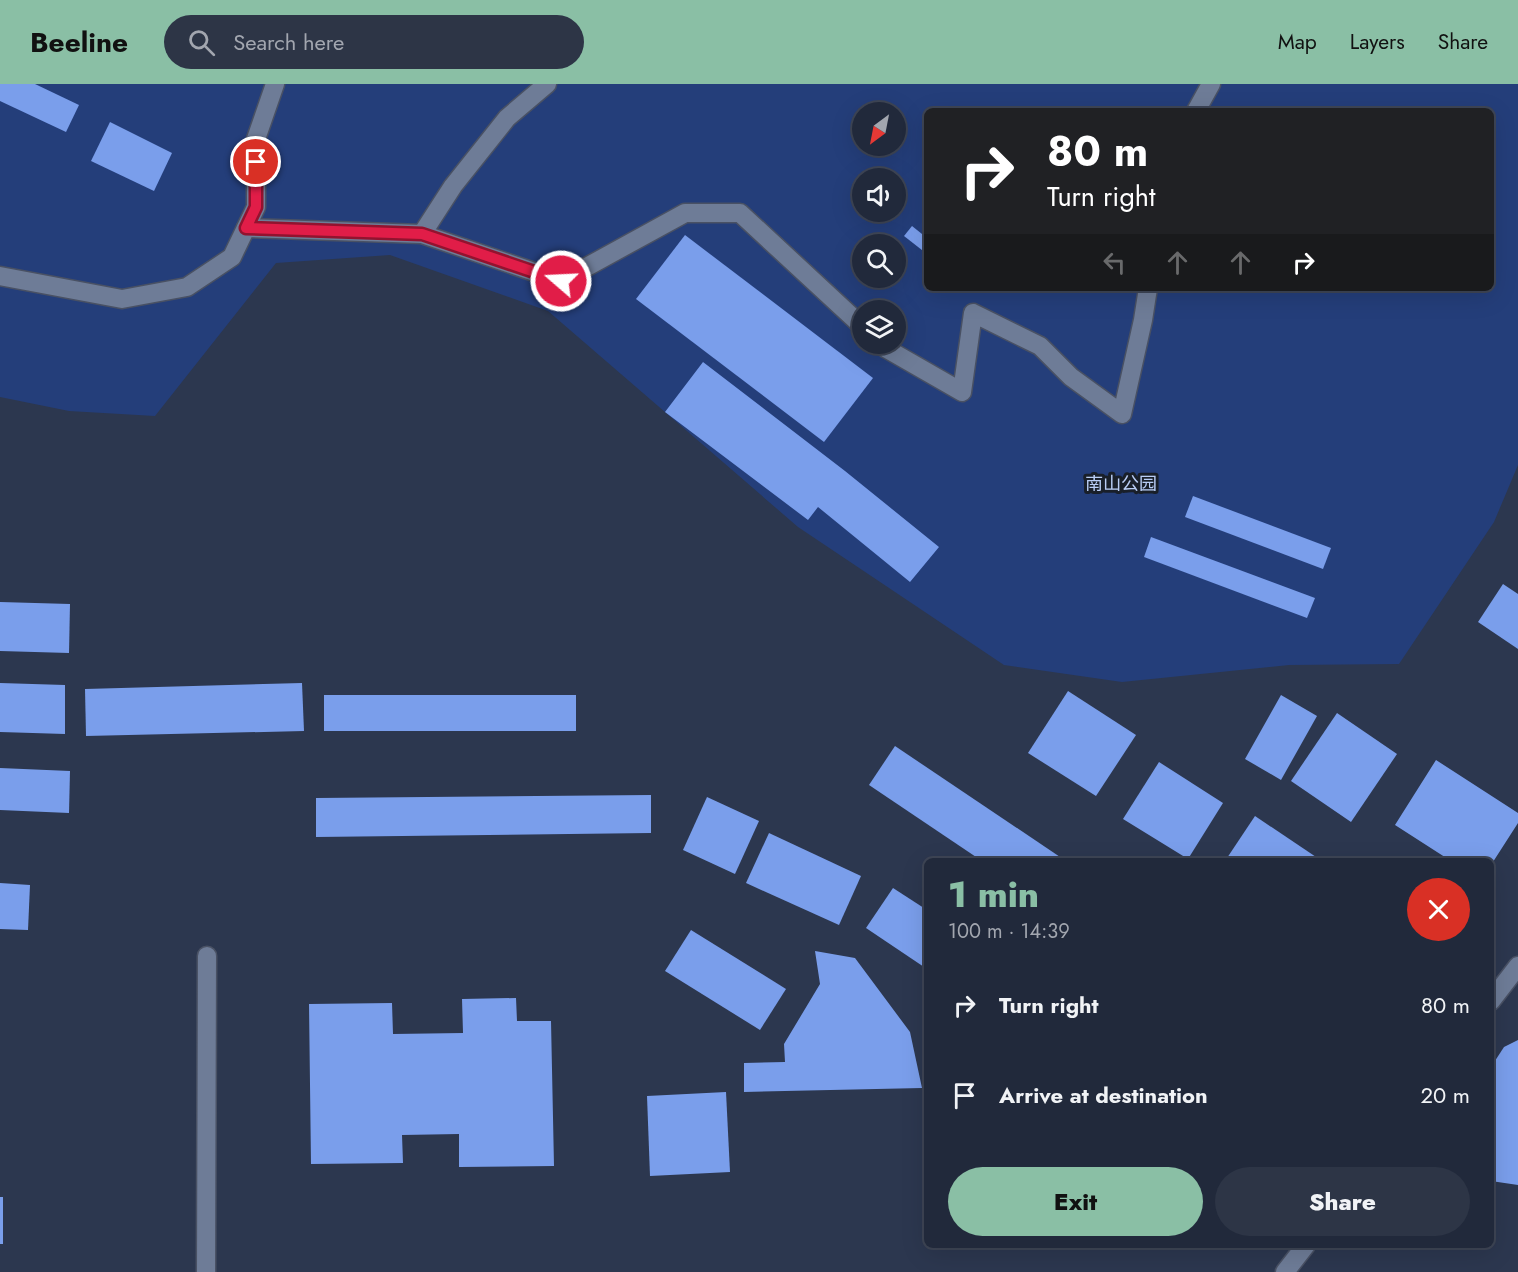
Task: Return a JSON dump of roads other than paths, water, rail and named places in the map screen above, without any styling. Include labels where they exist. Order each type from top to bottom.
[{"type":"street","points":[[0,276],[122,299],[187,286],[232,257],[256,207],[256,139],[275,84]]},
{"type":"street","points":[[422,234],[453,186],[507,118],[546,84]]},
{"type":"street","points":[[1198,108],[1211,84]]},
{"type":"street","points":[[246,228],[422,234],[561,281],[685,213],[740,213],[852,317]]},
{"type":"street","points":[[897,354],[962,392],[974,313],[1040,346],[1071,377],[1122,414],[1148,291]]},
{"type":"street","points":[[206,1272],[207,956]]},
{"type":"street","points":[[1494,997],[1518,966]]},
{"type":"street","points":[[1285,1272],[1304,1248]]},
{"type":"park label","name":"南山公园","points":[[1121,484]]}]
